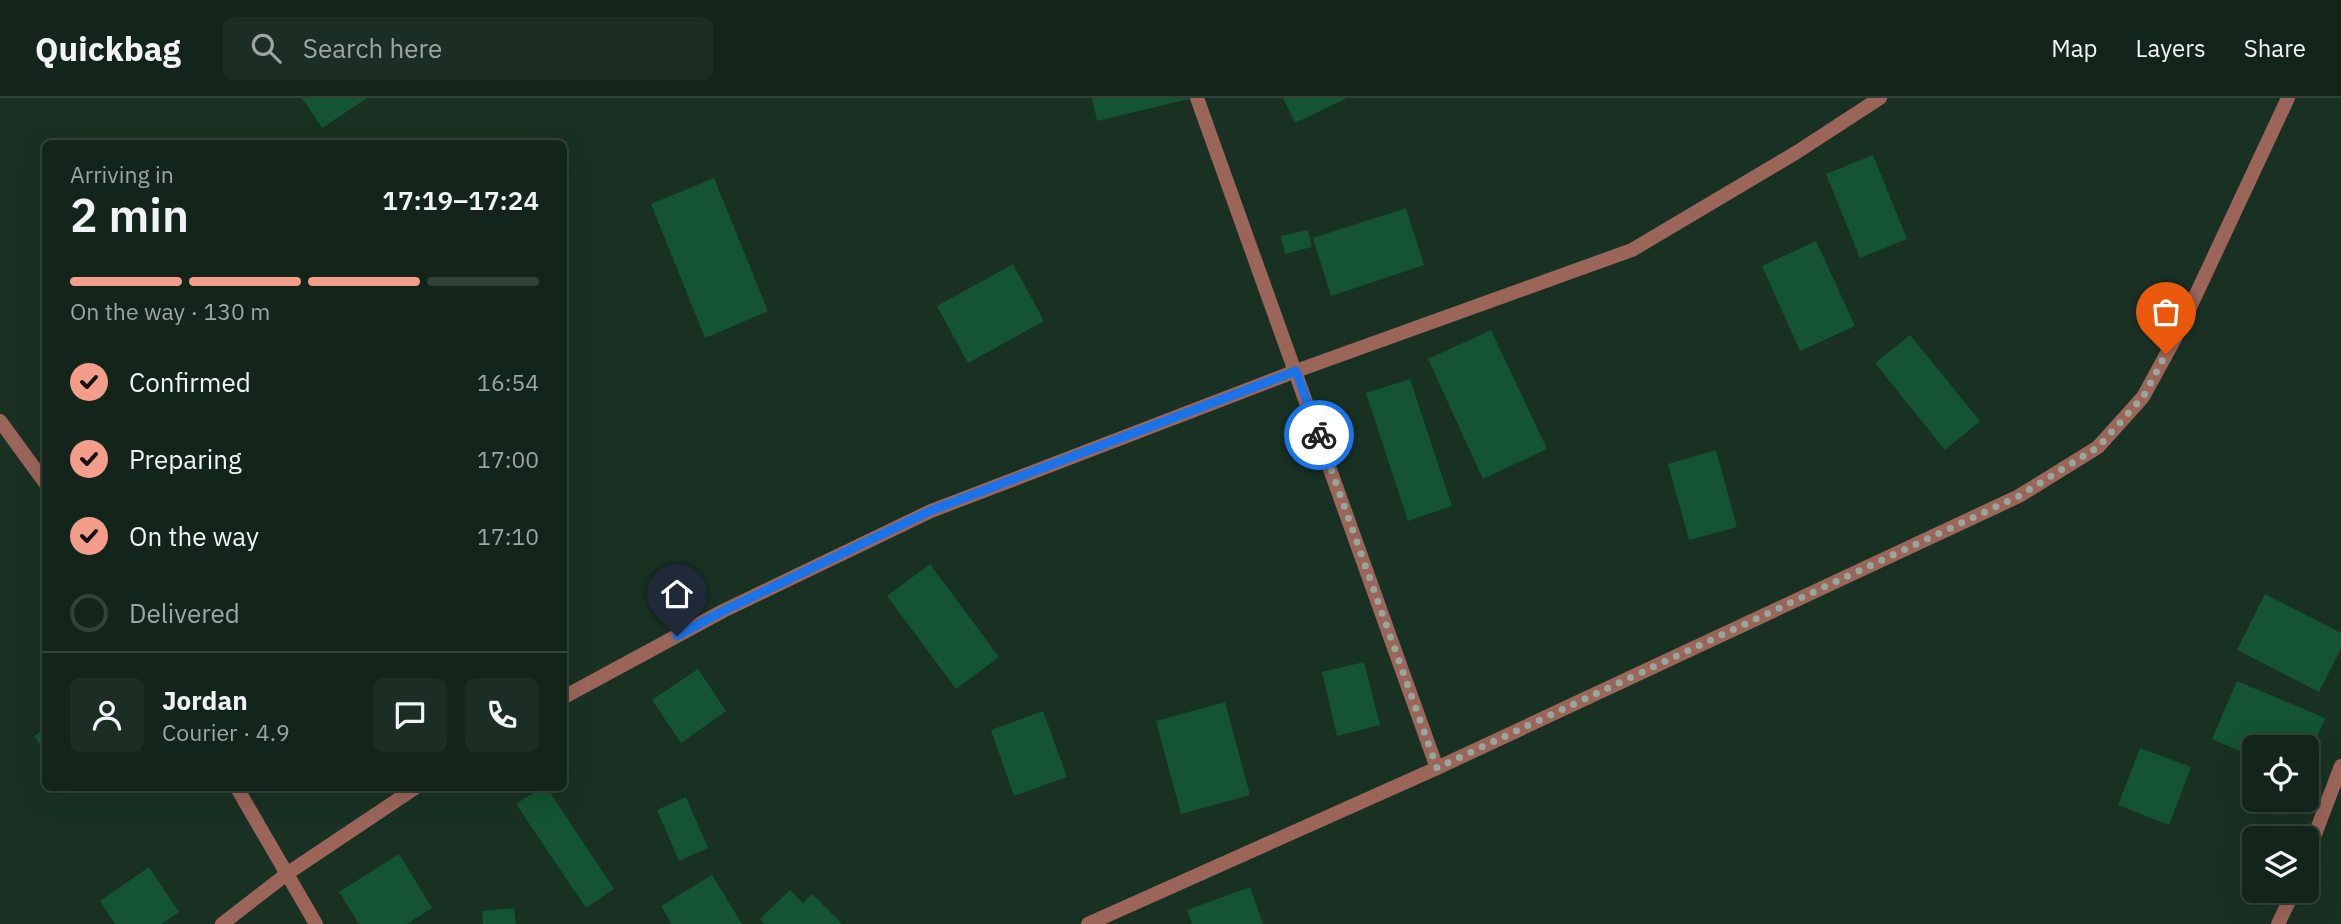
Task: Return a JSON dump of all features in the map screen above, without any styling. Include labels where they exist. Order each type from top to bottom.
[{"type":"street","points":[[1197,98],[1437,768]]},
{"type":"street","points":[[567,695],[723,611],[930,511],[1296,371],[1632,250],[1797,152],[1880,98]]},
{"type":"street","points":[[1088,924],[1437,768],[2019,496],[2098,447],[2143,397],[2172,344],[2288,98]]},
{"type":"street","points":[[0,421],[42,479]]},
{"type":"street","points":[[2318,826],[2341,766]]},
{"type":"street","points":[[239,791],[289,873],[316,924]]},
{"type":"street","points":[[222,924],[289,873],[411,791]]},
{"type":"street","points":[[2278,924],[2288,903]]},
{"type":"building","points":[[302,98],[367,98],[322,128]]},
{"type":"building","points":[[1092,98],[1189,98],[1189,99],[1097,121]]},
{"type":"building","points":[[1283,98],[1347,98],[1295,123]]},
{"type":"building","points":[[1873,155],[1907,239],[1860,258],[1826,174]]},
{"type":"building","points":[[714,178],[768,311],[705,338],[651,204]]},
{"type":"building","points":[[1406,208],[1424,265],[1331,296],[1313,238]]},
{"type":"building","points":[[1308,230],[1312,247],[1285,254],[1281,236]]},
{"type":"building","points":[[1816,241],[1855,326],[1800,351],[1762,266]]},
{"type":"building","points":[[1013,264],[1044,321],[968,363],[937,306]]},
{"type":"building","points":[[1491,330],[1547,449],[1483,479],[1428,359]]},
{"type":"building","points":[[1910,335],[1980,421],[1945,450],[1875,363]]},
{"type":"building","points":[[1410,379],[1452,506],[1408,521],[1366,393]]},
{"type":"building","points":[[1716,450],[1737,527],[1689,540],[1668,464]]},
{"type":"building","points":[[930,564],[999,657],[956,689],[887,596]]},
{"type":"building","points":[[2265,594],[2341,633],[2341,649],[2319,692],[2237,650]]},
{"type":"building","points":[[1364,662],[1380,725],[1337,736],[1322,672]]},
{"type":"building","points":[[698,669],[726,711],[681,743],[652,700]]},
{"type":"building","points":[[2237,681],[2325,718],[2318,735],[2242,735],[2242,752],[2212,739]]},
{"type":"building","points":[[1225,702],[1250,795],[1181,814],[1156,721]]},
{"type":"building","points":[[1043,711],[1067,777],[1014,796],[991,730]]},
{"type":"building","points":[[42,731],[42,748],[34,736]]},
{"type":"building","points":[[2140,748],[2191,767],[2169,825],[2118,805]]},
{"type":"building","points":[[536,791],[549,791],[614,889],[586,908],[516,804]]},
{"type":"building","points":[[686,797],[708,848],[679,861],[657,810]]},
{"type":"building","points":[[399,854],[432,908],[407,924],[359,924],[339,892]]},
{"type":"building","points":[[149,867],[179,912],[161,924],[115,924],[100,901]]},
{"type":"building","points":[[712,875],[742,924],[672,924],[661,906]]},
{"type":"building","points":[[1250,887],[1263,924],[1192,924],[1187,910]]},
{"type":"building","points":[[790,890],[803,903],[812,894],[842,924],[765,924],[760,919]]},
{"type":"building","points":[[514,908],[516,924],[483,924],[482,911]]},
{"type":"way so far","points":[[1319,435],[1437,768],[2019,496],[2098,447],[2143,397],[2166,354]]},
{"type":"route","points":[[677,636],[930,511],[1296,371],[1319,435]]}]
